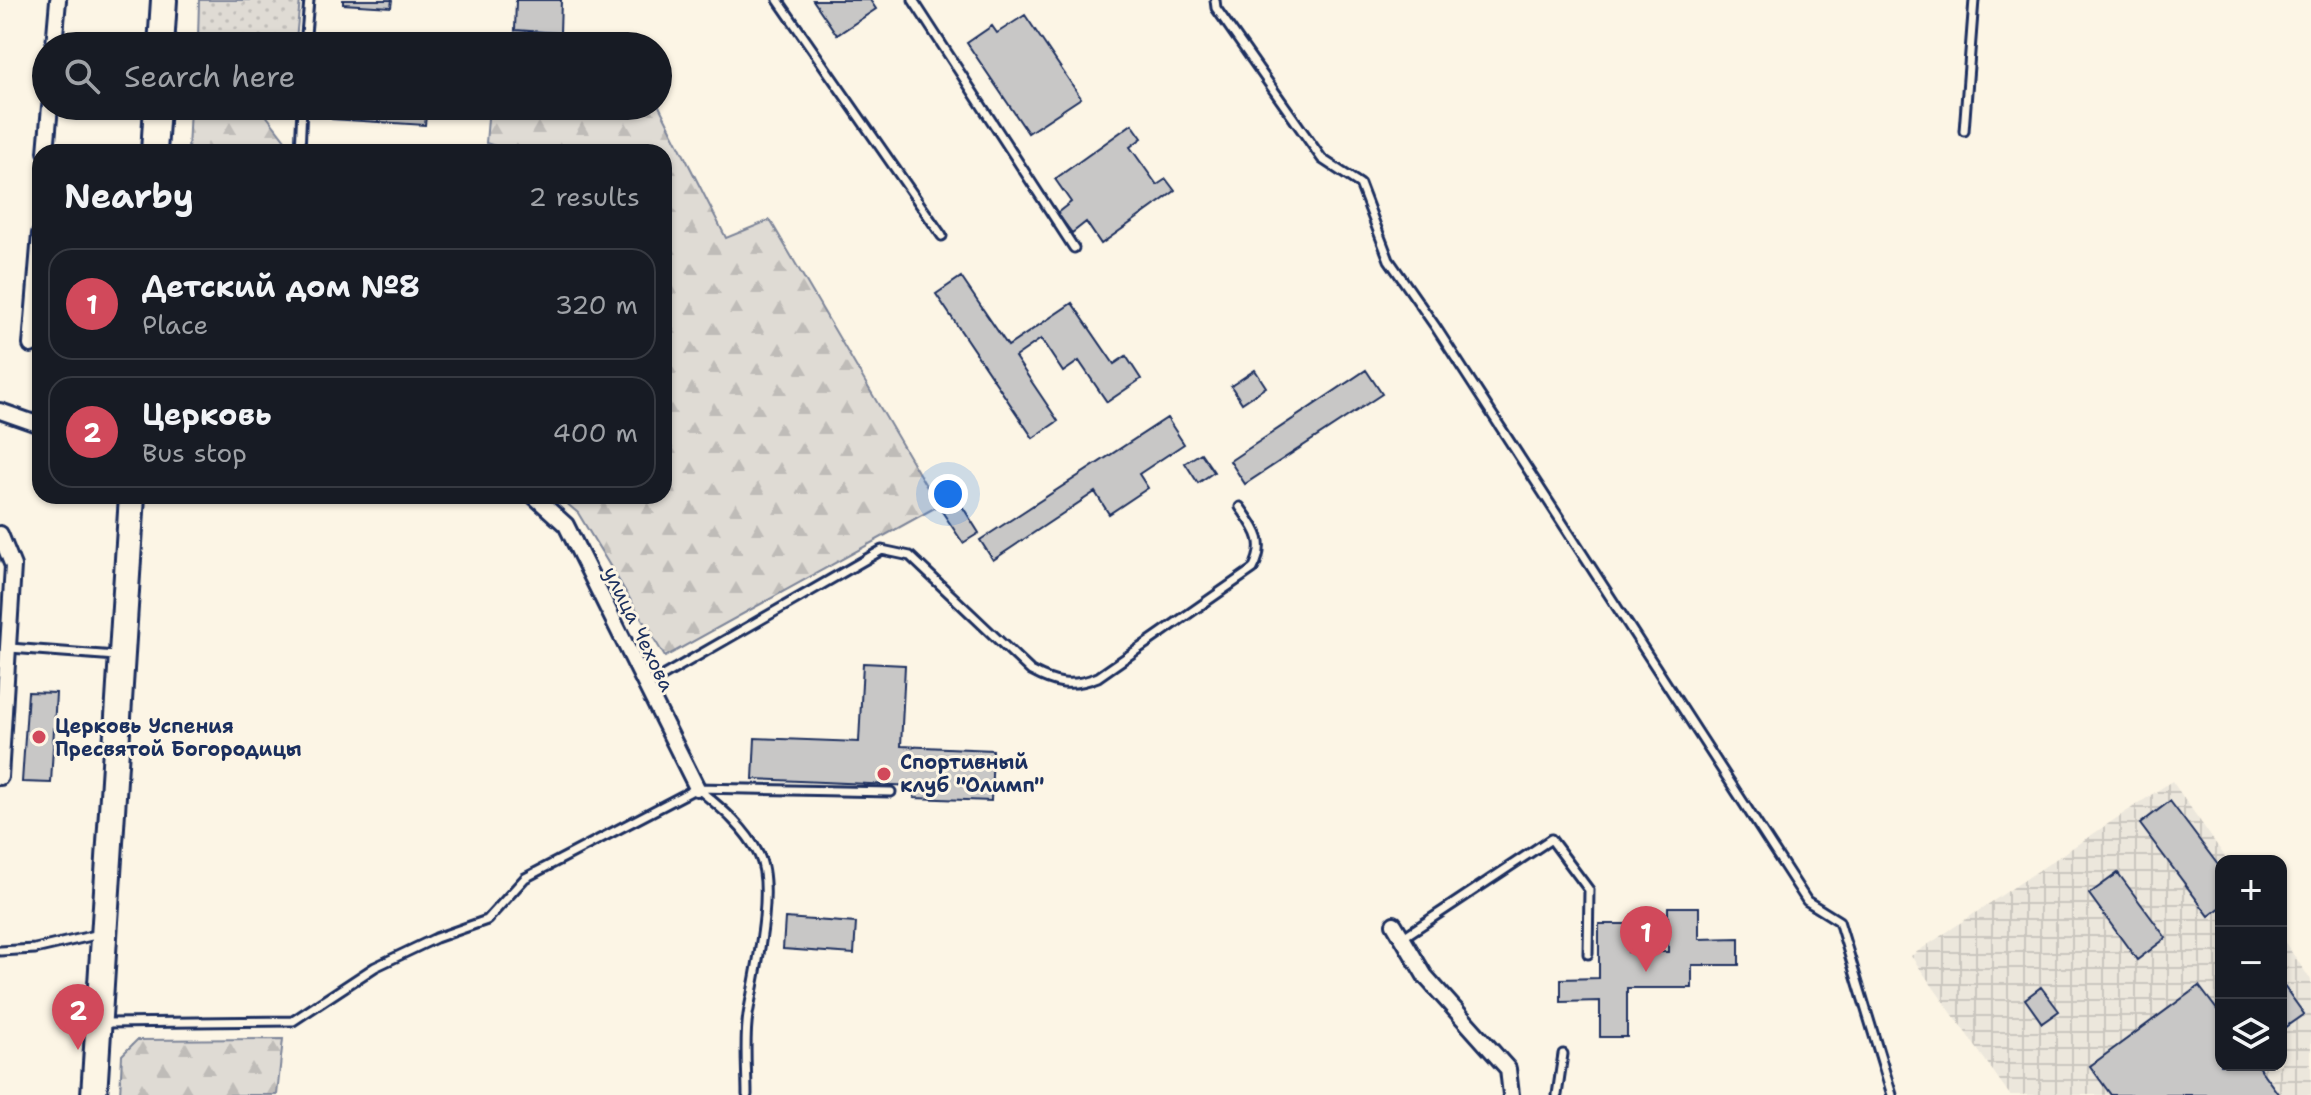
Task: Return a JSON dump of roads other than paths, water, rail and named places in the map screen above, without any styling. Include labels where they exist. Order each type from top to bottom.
[{"type":"main road","points":[[162,32],[164,0]]},
{"type":"main road","points":[[155,144],[156,120]]},
{"type":"main road","points":[[94,1095],[131,504]]},
{"type":"street","points":[[55,32],[58,0]]},
{"type":"street","points":[[47,144],[49,120]]},
{"type":"street","points":[[31,345],[32,333]]},
{"type":"street","points":[[0,411],[32,422]]},
{"type":"street","name":"улица Чехова","points":[[543,504],[566,525],[697,788]]},
{"type":"street","points":[[0,534],[13,566],[0,777]]},
{"type":"street","points":[[1394,924],[1425,976],[1508,1069],[1511,1095]]},
{"type":"lane","points":[[306,32],[309,0]]},
{"type":"lane","points":[[778,0],[942,236]]},
{"type":"lane","points":[[913,0],[1074,248]]},
{"type":"lane","points":[[1215,0],[1216,8],[1322,159],[1360,184],[1389,260],[1435,326],[1807,901],[1839,921],[1892,1095]]},
{"type":"lane","points":[[1964,131],[1974,0]]},
{"type":"lane","points":[[300,144],[301,120]]},
{"type":"lane","points":[[645,686],[882,550],[910,556],[1031,671],[1051,682],[1077,686],[1098,677],[1253,569],[1261,553],[1261,536],[1240,507]]},
{"type":"lane","points":[[10,648],[121,657]]},
{"type":"lane","points":[[98,1022],[293,1021],[375,967],[436,938],[487,920],[525,878],[697,788],[891,792]]},
{"type":"lane","points":[[697,788],[730,815],[760,858],[763,909],[759,971],[748,1016],[747,1095]]},
{"type":"lane","points":[[1402,938],[1551,839],[1589,890],[1588,954]]},
{"type":"lane","points":[[0,951],[35,949],[103,933]]},
{"type":"lane","points":[[1557,1095],[1563,1054]]},
{"type":"place","name":"Церковь Успения Пресвятой Богородицы","points":[[39,737]]},
{"type":"place","name":"Спортивный клуб \"Олимп\"","points":[[884,774]]},
{"type":"place","name":"Детский дом №8","points":[[1646,972]]},
{"type":"place","name":"Церковь","points":[[78,1050]]}]
